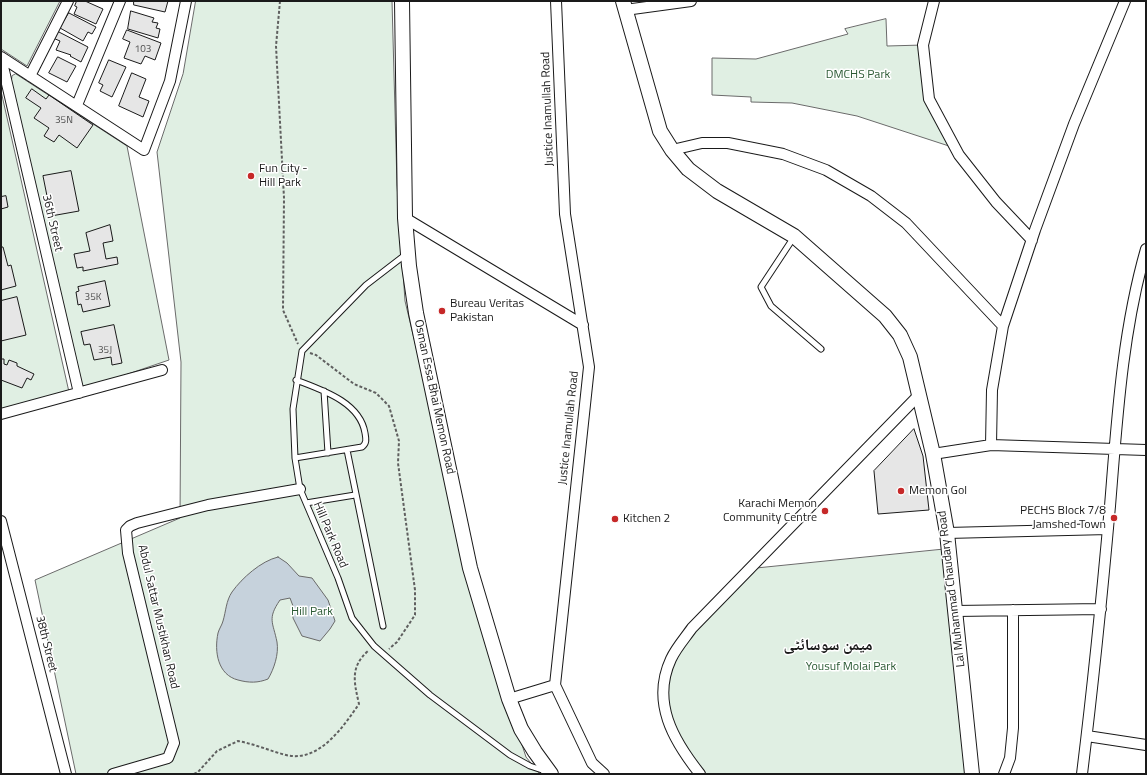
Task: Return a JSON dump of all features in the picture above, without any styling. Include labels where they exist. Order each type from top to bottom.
[{"type":"street","points":[[30,76],[68,1]]},
{"type":"street","points":[[77,105],[120,1]]},
{"type":"street","points":[[1,58],[77,105],[144,150],[170,81],[186,1]]},
{"type":"street","name":"Osman Essa Bhai Memon Road","points":[[402,1],[405,218],[408,253],[418,320],[470,568],[509,699],[521,729],[534,752],[550,773]]},
{"type":"street","name":"Justice Inamullah Road","points":[[555,686],[589,367],[565,214],[556,1]]},
{"type":"street","points":[[624,6],[691,1]]},
{"type":"street","points":[[934,1],[923,45],[929,99],[959,155],[996,202],[1032,240]]},
{"type":"street","points":[[991,445],[992,390],[1004,326],[1032,240],[1074,124],[1125,1]]},
{"type":"street","name":"Lal Muhammad Chaudary Road","points":[[624,6],[660,131],[672,150],[688,169],[717,191],[794,236],[885,316],[900,334],[910,357],[918,396],[933,454],[947,532],[972,774]]},
{"type":"street","name":"36th Street","points":[[1,58],[79,393]]},
{"type":"street","points":[[672,150],[702,144],[728,143],[783,154],[826,170],[871,196],[906,223],[1004,326]]},
{"type":"street","points":[[405,218],[583,325]]},
{"type":"street","points":[[1082,774],[1101,609],[1126,344],[1137,280],[1146,249]]},
{"type":"street","points":[[1,414],[162,370]]},
{"type":"street","points":[[700,774],[682,750],[673,734],[663,707],[662,686],[671,659],[692,628],[918,396]]},
{"type":"street","points":[[933,454],[991,445],[1146,450]]},
{"type":"street","name":"Abdul Sattar Mustikhan Road","points":[[113,774],[168,758],[174,743],[128,553],[126,530],[130,526],[138,523],[208,505],[300,489]]},
{"type":"street","name":"38th Street","points":[[1,521],[66,774]]},
{"type":"street","points":[[947,532],[1108,529]]},
{"type":"street","points":[[955,611],[1101,609]]},
{"type":"street","points":[[1004,774],[1010,758],[1013,728],[1013,610]]},
{"type":"street","points":[[509,699],[555,686],[592,763],[604,774]]},
{"type":"street","points":[[1087,736],[1146,745]]},
{"type":"lane","points":[[794,236],[761,287],[771,306],[821,349]]},
{"type":"lane","points":[[302,351],[366,285],[408,253]]},
{"type":"lane","name":"Hill Park Road","points":[[302,351],[296,380],[293,409],[295,458],[300,489],[338,578],[352,618],[374,646],[430,695],[510,755],[530,766],[550,773]]},
{"type":"lane","points":[[295,458],[347,450],[362,447],[366,444],[361,419],[354,411],[341,400],[324,391],[296,380]]},
{"type":"lane","points":[[324,391],[328,453]]},
{"type":"lane","points":[[347,450],[382,626]]},
{"type":"lane","points":[[306,503],[355,495]]},
{"type":"path","points":[[280,1],[276,46],[284,198],[283,310],[302,351],[316,354],[354,384],[376,393],[389,406],[399,441],[398,463],[415,590],[415,615],[397,642],[383,654]]},
{"type":"path","points":[[194,774],[198,772],[217,751],[238,741],[287,755],[312,754],[340,731],[359,704],[354,681],[359,659],[374,646]]},
{"type":"green space","points":[[1,1],[60,1],[27,66],[1,49]]},
{"type":"green space","name":"Hill Park","points":[[196,1],[392,1],[397,185],[405,301],[483,626],[526,757],[540,774],[76,774],[35,580],[180,518],[181,362],[157,152],[183,74]]},
{"type":"green space","name":"DMCHS Park","points":[[886,19],[887,46],[923,45],[929,99],[955,148],[857,116],[792,103],[751,102],[751,97],[712,95],[712,58],[756,59],[848,34],[845,29]]},
{"type":"green space","points":[[16,74],[127,146],[169,360],[84,389],[80,386],[11,83],[12,76]]},
{"type":"green space","points":[[1,91],[69,392],[1,411]]},
{"type":"green space","name":"Yousuf Molai Park","points":[[948,549],[972,774],[700,774],[663,707],[671,659],[749,569]]},
{"type":"shaded area","points":[[278,557],[287,563],[299,576],[312,578],[328,600],[335,621],[320,641],[302,636],[293,618],[293,606],[290,598],[280,600],[272,616],[277,642],[277,651],[276,661],[268,679],[257,682],[238,680],[226,673],[219,662],[217,655],[218,633],[223,621],[227,602],[232,592],[246,576],[265,562]]},
{"type":"building","points":[[77,1],[85,1],[103,9],[96,24],[74,14],[77,7],[75,6]]},
{"type":"building","points":[[134,1],[168,1],[165,12],[134,5]]},
{"type":"building","points":[[131,11],[154,18],[152,22],[158,23],[156,28],[160,29],[158,38],[128,29]]},
{"type":"building","points":[[69,13],[96,27],[92,34],[88,32],[83,41],[60,28]]},
{"type":"building","points":[[127,30],[161,43],[155,60],[145,56],[141,64],[124,58],[130,42],[123,39]]},
{"type":"building","points":[[57,31],[88,47],[81,62],[70,56],[71,55],[56,50],[60,41],[53,38]]},
{"type":"building","points":[[58,57],[76,66],[67,82],[49,73]]},
{"type":"building","points":[[109,60],[126,67],[112,97],[100,91],[103,85],[99,83]]},
{"type":"building","points":[[132,73],[146,79],[139,97],[149,101],[143,117],[119,106]]},
{"type":"building","points":[[32,89],[46,99],[49,95],[93,125],[77,148],[59,135],[54,142],[44,136],[49,128],[34,118],[41,108],[26,98]]},
{"type":"building","points":[[71,171],[79,211],[51,216],[43,176]]},
{"type":"building","points":[[6,196],[8,207],[1,209],[1,197]]},
{"type":"building","points":[[110,225],[113,241],[103,243],[106,259],[117,257],[118,264],[83,271],[83,267],[77,268],[74,254],[90,251],[86,233]]},
{"type":"building","points":[[1,247],[3,247],[8,266],[11,265],[16,286],[1,290]]},
{"type":"building","points":[[105,281],[110,306],[83,312],[81,304],[78,305],[76,292],[79,291],[78,287]]},
{"type":"building","points":[[17,297],[26,335],[1,341],[1,301]]},
{"type":"building","points":[[114,325],[122,363],[112,365],[111,357],[94,360],[90,344],[84,345],[81,332]]},
{"type":"building","points":[[1,359],[4,359],[4,364],[7,365],[9,360],[17,363],[17,366],[34,374],[31,380],[27,378],[22,388],[1,380]]},
{"type":"building","name":"Memon Gol","points":[[914,429],[923,456],[929,510],[878,514],[874,471]]},
{"type":"place","name":"Fun City - Hill Park","points":[[251,176]]},
{"type":"place","name":"Bureau Veritas Pakistan","points":[[442,311]]},
{"type":"place","name":"Memon Gol","points":[[901,491]]},
{"type":"place","name":"Karachi Memon Community Centre","points":[[825,511]]},
{"type":"place","name":"PECHS Block 7/8 Jamshed Town","points":[[1114,518]]},
{"type":"place","name":"Kitchen 2","points":[[615,519]]},
{"type":"district","name":"میمن سوسائٹی","points":[[828,646]]}]
